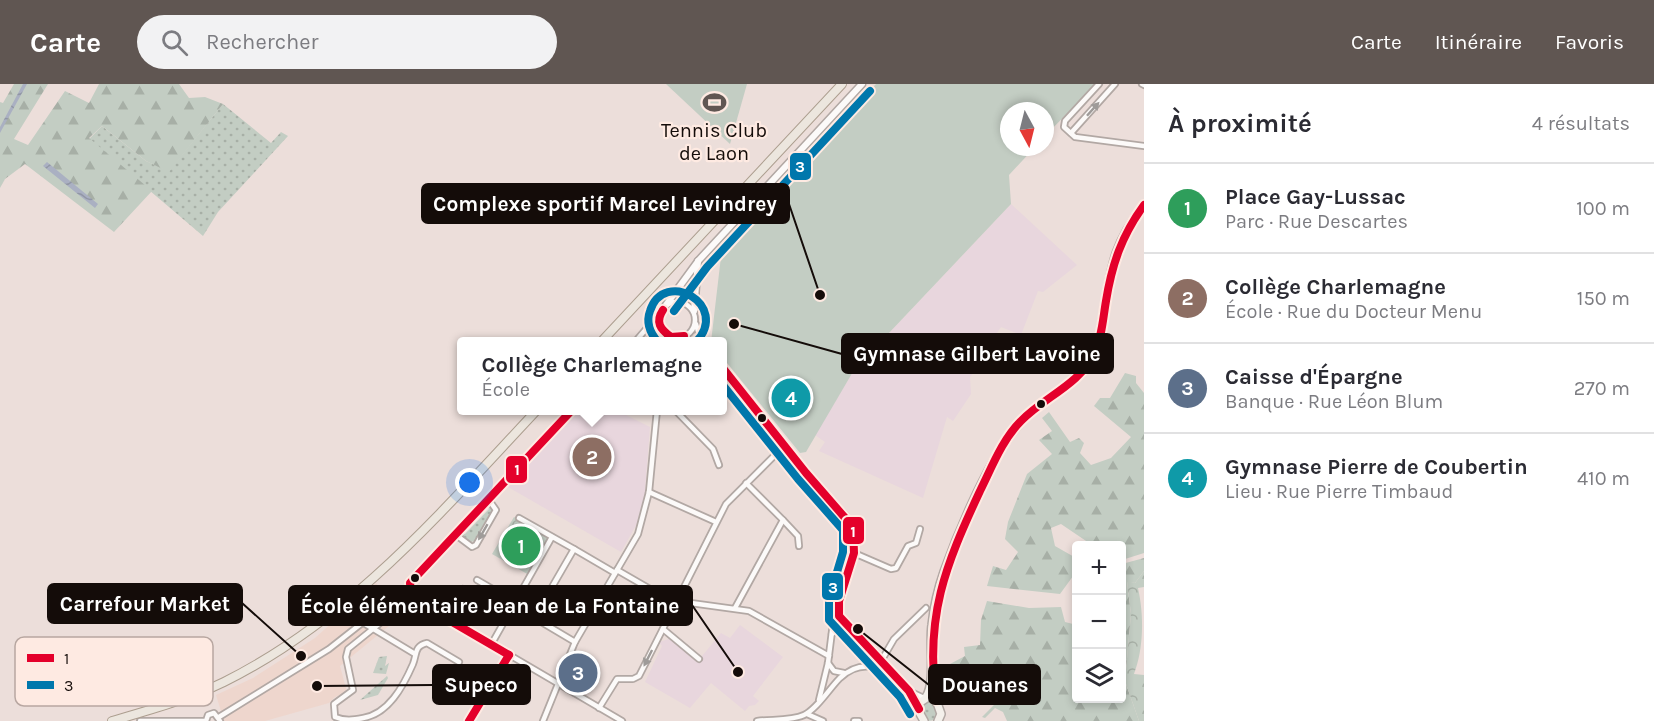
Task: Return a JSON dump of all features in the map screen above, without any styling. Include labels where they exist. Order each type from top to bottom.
[{"type":"main road","points":[[606,337],[842,84]]},
{"type":"main road","points":[[941,719],[931,680],[933,615],[944,572],[999,452],[1023,420],[1085,368],[1094,354],[1123,232],[1144,205]]},
{"type":"main road","points":[[213,686],[273,654],[324,619],[391,564],[533,415]]},
{"type":"main road","points":[[920,721],[919,710],[931,680]]},
{"type":"main road","points":[[925,697],[936,700]]},
{"type":"main road","points":[[112,721],[163,706]]},
{"type":"main road","points":[[919,710],[924,721]]},
{"type":"street","points":[[639,337],[699,260],[862,84]]},
{"type":"street","points":[[1099,84],[1065,121],[1064,127],[1075,137],[1144,146]]},
{"type":"street","points":[[1071,133],[1115,84]]},
{"type":"street","points":[[699,260],[694,311],[700,337]]},
{"type":"street","points":[[666,305],[681,301],[694,311]]},
{"type":"street","points":[[660,313],[659,323],[671,337]]},
{"type":"street","points":[[686,337],[696,322]]},
{"type":"street","points":[[727,371],[785,445],[850,521],[855,539],[854,553],[833,616],[828,663],[819,700]]},
{"type":"street","points":[[411,598],[410,584],[568,415]]},
{"type":"street","points":[[543,720],[560,684],[575,642],[638,534],[650,492],[657,415]]},
{"type":"street","points":[[679,415],[713,449],[719,465]]},
{"type":"street","points":[[599,708],[616,681],[639,676],[716,522],[730,499],[785,445]]},
{"type":"street","points":[[746,483],[798,536],[799,546]]},
{"type":"street","points":[[650,492],[716,522]]},
{"type":"street","points":[[456,535],[472,547],[476,545],[496,510],[489,500]]},
{"type":"street","points":[[519,518],[662,597],[749,611],[829,656]]},
{"type":"street","points":[[735,608],[783,520]]},
{"type":"street","points":[[854,553],[891,569],[896,568],[908,546],[916,543],[920,529]]},
{"type":"street","points":[[491,645],[552,537]]},
{"type":"street","points":[[538,620],[537,613],[574,549]]},
{"type":"street","points":[[477,580],[515,602]]},
{"type":"street","points":[[446,618],[463,589],[527,621],[538,620],[575,642]]},
{"type":"street","points":[[140,721],[205,721],[212,713],[219,719],[329,649],[395,597],[402,595],[446,618],[622,721]]},
{"type":"street","points":[[395,597],[395,611],[348,649],[346,657],[353,690],[334,704],[335,717],[345,721],[372,717],[388,707],[414,663],[417,648],[427,643],[459,662]]},
{"type":"street","points":[[839,601],[839,615],[852,632],[909,691],[919,710]]},
{"type":"street","points":[[876,668],[894,639],[926,608]]},
{"type":"street","points":[[362,622],[415,654]]},
{"type":"street","points":[[832,635],[841,627],[852,632]]},
{"type":"street","points":[[663,630],[699,659]]},
{"type":"street","points":[[469,721],[509,655]]},
{"type":"street","points":[[828,663],[834,671],[846,673],[865,667],[892,674]]},
{"type":"street","points":[[806,721],[807,714],[846,673]]},
{"type":"street","points":[[909,691],[925,697]]},
{"type":"street","points":[[757,721],[784,720],[807,714],[823,721]]},
{"type":"street","points":[[854,721],[859,721]]},
{"type":"shaded area","points":[[1011,204],[1077,265],[1043,292],[1038,291],[1021,335],[1001,327],[978,360],[981,363],[970,377],[971,394],[953,421],[947,417],[923,498],[819,451],[825,442],[815,435],[854,370]]},
{"type":"shaded area","points":[[575,415],[626,415],[650,427],[644,503],[639,520],[621,552],[508,487]]},
{"type":"shaded area","points":[[376,583],[390,605],[395,621],[340,666],[347,692],[335,697],[329,703],[265,721],[224,721],[216,695],[253,678],[315,638]]},
{"type":"shaded area","points":[[740,625],[783,657],[753,696],[759,701],[745,711],[711,683],[690,708],[645,682],[662,646],[659,642],[669,639],[698,661],[721,633],[730,638]]},
{"type":"green space","points":[[14,84],[48,84],[14,139],[28,145],[65,91],[89,103],[99,84],[179,84],[189,98],[205,97],[223,104],[169,172],[146,161],[102,126],[89,138],[152,191],[114,232],[25,164],[5,179],[0,188],[0,102],[3,103]]},
{"type":"green space","name":"Tennis Club de Laon","points":[[666,84],[747,84],[730,144]]},
{"type":"green space","points":[[876,84],[1096,84],[1054,127],[1054,102],[1000,102],[1000,156],[1027,156],[1009,175],[1011,204],[854,370],[806,452],[800,453],[727,363],[727,337],[712,337],[722,248]]},
{"type":"green space","points":[[223,104],[271,143],[281,132],[288,136],[218,212],[203,236],[89,139],[102,126],[146,161],[169,171]]},
{"type":"green space","points":[[1125,373],[1136,376],[1136,383],[1144,393],[1144,553],[1126,559],[1126,541],[1086,541],[1061,524],[1051,528],[1055,546],[1072,556],[1072,578],[1060,594],[987,586],[993,566],[1006,570],[1018,552],[1005,539],[1008,522],[1027,474],[1052,454],[1039,440],[1052,431],[1042,418],[1049,412],[1070,442],[1079,438],[1084,443],[1080,453],[1091,465],[1111,458],[1131,437],[1094,406],[1100,398],[1110,398]]},
{"type":"green space","points":[[486,505],[493,505],[494,510],[477,541],[470,542],[461,537],[461,532],[465,534],[489,509]]},
{"type":"green space","points":[[514,517],[550,537],[529,575],[492,554]]},
{"type":"green space","points":[[1144,558],[1144,571],[1135,583],[1127,582],[1131,614],[1126,670],[1126,595],[1126,563]]},
{"type":"green space","points":[[1144,571],[1144,587],[1138,588],[1142,631],[1140,653],[1134,674],[1144,675],[1144,721],[1139,721],[1126,684],[1131,614],[1127,581],[1135,583]]},
{"type":"green space","points":[[987,601],[1029,608],[1061,607],[1065,622],[1072,624],[1072,703],[1126,703],[1126,684],[1139,721],[1007,721],[1003,712],[995,708],[985,718],[982,717],[1001,698],[999,692],[976,697],[974,689],[949,694],[943,689],[950,664],[965,656],[964,647],[980,645],[981,620]]},
{"type":"green space","points":[[387,656],[385,666],[389,663],[386,674],[373,673],[379,657]]},
{"type":"green space","points":[[387,676],[378,695],[360,700]]},
{"type":"green space","points":[[932,699],[938,716],[935,720],[928,721],[921,704],[923,701]]},
{"type":"water","points":[[23,84],[27,84],[0,133],[0,127]]},
{"type":"water","points":[[47,162],[98,204],[95,208],[43,166]]},
{"type":"transit line","name":"3","points":[[674,311],[707,267],[870,91]]},
{"type":"transit line","name":"1","points":[[936,700],[933,670],[936,617],[941,592],[957,543],[993,463],[1014,428],[1088,365],[1101,335],[1108,287],[1115,262],[1130,227],[1144,205]]},
{"type":"transit line","name":"3","points":[[654,337],[648,319],[650,311],[657,298],[668,292],[680,292],[691,296],[701,304],[706,315],[705,328],[699,337]]},
{"type":"transit line","name":"1","points":[[663,310],[659,322],[664,331],[671,337],[684,336]]},
{"type":"transit line","name":"1","points":[[727,373],[806,473],[853,527],[854,553],[839,601],[839,616],[909,691],[919,709]]},
{"type":"transit line","name":"3","points":[[727,390],[798,479],[843,530],[843,552],[829,599],[829,620],[900,697],[910,714]]},
{"type":"transit line","name":"1","points":[[411,598],[410,583],[567,415]]},
{"type":"transit line","name":"1","points":[[411,598],[509,655]]},
{"type":"transit line","name":"1","points":[[469,721],[509,655]]},
{"type":"place","name":"Tennis Club de Laon","points":[[714,103]]},
{"type":"place","name":"Complexe sportif Marcel Levindrey","points":[[820,295]]},
{"type":"place","name":"Gymnase Gilbert Lavoine","points":[[734,324]]},
{"type":"place","name":"Gymnase Pierre de Coubertin","points":[[791,398]]},
{"type":"place","name":"Collège Charlemagne","points":[[592,457]]},
{"type":"place","name":"Place Gay-Lussac","points":[[521,546]]},
{"type":"place","name":"Douanes","points":[[858,629]]},
{"type":"place","name":"Carrefour Market","points":[[301,656]]},
{"type":"place","name":"École élémentaire Jean de La Fontaine","points":[[738,672]]},
{"type":"place","name":"Caisse d'Épargne","points":[[578,673]]},
{"type":"place","name":"Supeco","points":[[317,686]]}]
